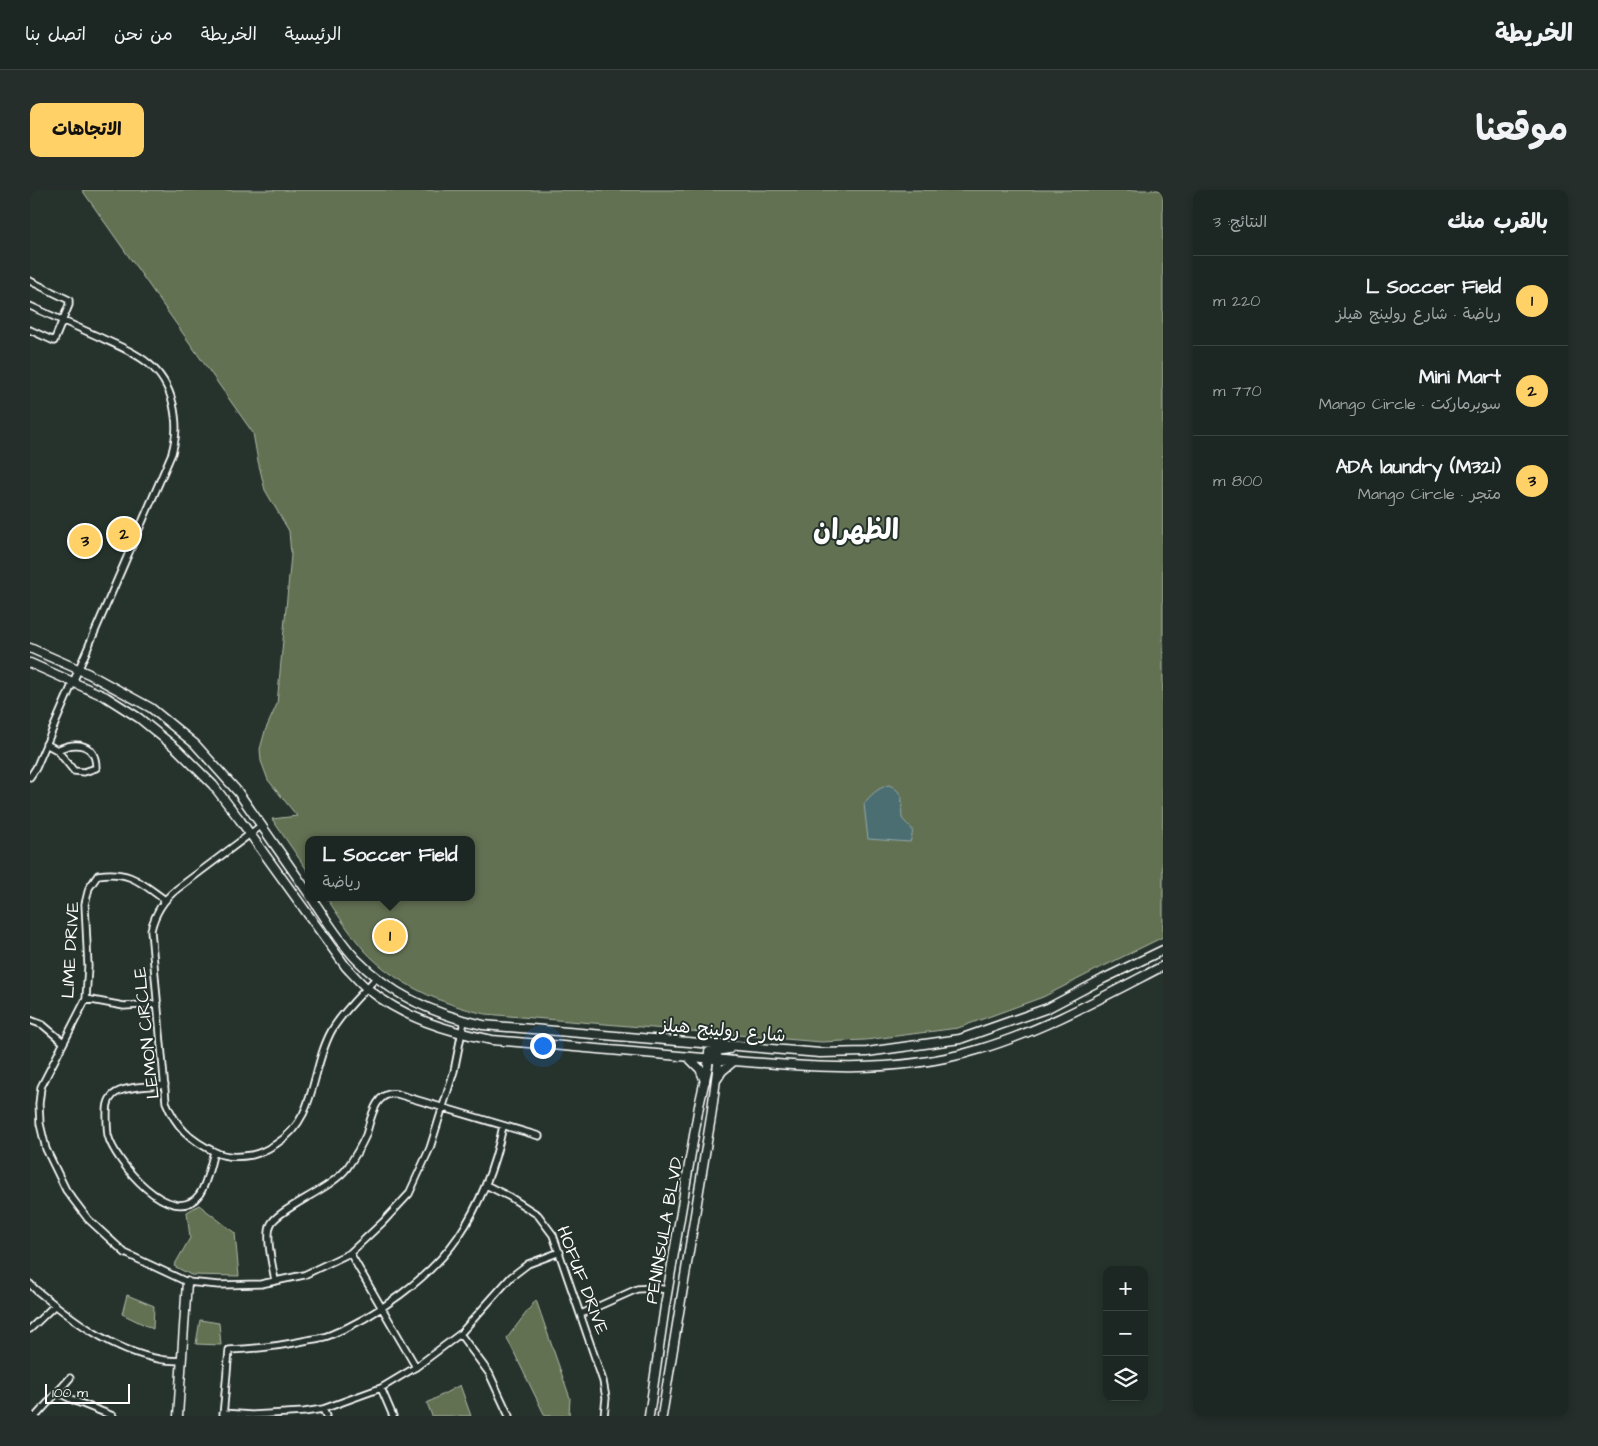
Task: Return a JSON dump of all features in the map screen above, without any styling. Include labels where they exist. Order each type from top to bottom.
[{"type":"main road","points":[[30,648],[78,669],[151,708],[195,744],[238,792],[305,888]]},
{"type":"main road","name":"شارع رولينج هيلز","points":[[30,663],[106,697],[138,718],[177,749],[213,785],[346,967],[367,988],[386,1001],[416,1018],[462,1034],[492,1040],[688,1057],[712,1057],[793,1067],[858,1068],[919,1063],[977,1050],[1054,1022],[1163,966]]},
{"type":"main road","name":"شارع رولينج هيلز","points":[[314,901],[355,958],[376,978],[400,994],[439,1014],[483,1025],[820,1053],[867,1052],[960,1039],[1048,1008],[1163,950]]},
{"type":"main road","points":[[589,1049],[591,1034]]},
{"type":"main road","points":[[704,1044],[712,1057],[738,1047]]},
{"type":"main road","points":[[688,1057],[700,1069],[705,1081]]},
{"type":"main road","name":"PENINSULA BLVD.","points":[[662,1416],[716,1080],[712,1057]]},
{"type":"main road","name":"PENINSULA BLVD.","points":[[649,1416],[699,1106],[712,1057]]},
{"type":"main road","points":[[716,1080],[722,1071],[734,1061]]},
{"type":"main road","points":[[178,1416],[187,1282]]},
{"type":"street","points":[[30,281],[68,299],[69,305],[54,341],[30,330]]},
{"type":"street","points":[[30,306],[126,348],[154,367],[163,378],[170,393],[177,427],[172,453],[30,777]]},
{"type":"street","points":[[46,744],[57,750],[74,771],[84,772],[96,768],[96,758],[90,750],[79,745],[68,745],[57,750]]},
{"type":"street","name":"LEMON CIRCLE","points":[[262,826],[177,889],[165,900],[154,918],[151,930],[166,1102],[172,1116],[181,1129],[199,1145],[215,1154],[239,1157],[262,1153],[288,1137],[304,1116],[324,1048],[332,1029],[376,978]]},
{"type":"street","name":"LIME DRIVE","points":[[165,900],[128,875],[110,873],[98,875],[89,888],[85,904],[88,966],[86,999],[41,1087],[39,1104],[40,1124],[46,1149],[66,1190],[88,1219],[125,1253],[187,1282],[219,1285],[261,1284],[304,1275],[350,1253],[383,1222],[409,1194],[430,1148],[454,1071],[464,1021]]},
{"type":"street","points":[[86,999],[124,1006],[158,1004]]},
{"type":"street","points":[[30,1020],[42,1026],[63,1042]]},
{"type":"street","points":[[165,1085],[127,1089],[115,1093],[108,1100],[108,1136],[118,1156],[136,1180],[153,1195],[176,1205],[188,1203],[198,1196],[215,1154]]},
{"type":"street","points":[[275,1281],[270,1249],[270,1225],[276,1218],[310,1198],[346,1170],[365,1135],[374,1109],[384,1096],[391,1093],[539,1136]]},
{"type":"street","points":[[503,1126],[497,1157],[486,1185],[458,1238],[434,1265],[382,1308],[358,1323],[328,1336],[287,1345],[229,1350],[223,1415],[275,1415],[323,1408],[381,1388],[416,1367],[460,1334],[511,1277],[528,1264],[560,1252]]},
{"type":"street","name":"HOFUF DRIVE","points":[[486,1185],[510,1197],[538,1215],[553,1235],[603,1381],[606,1398],[604,1416]]},
{"type":"street","points":[[350,1253],[416,1367]]},
{"type":"street","points":[[30,1284],[78,1323],[110,1342],[160,1360],[182,1360]]},
{"type":"street","points":[[581,1314],[637,1289],[654,1288],[668,1290]]},
{"type":"street","points":[[30,1329],[55,1305]]},
{"type":"street","points":[[460,1334],[489,1373],[509,1416]]},
{"type":"street","points":[[36,1416],[70,1378]]},
{"type":"street","points":[[381,1388],[393,1416]]},
{"type":"street","points":[[57,1392],[100,1414],[114,1416]]},
{"type":"street","points":[[323,1408],[326,1416]]},
{"type":"green space","points":[[82,190],[1163,190],[1163,937],[1043,997],[958,1028],[866,1040],[821,1042],[485,1014],[452,1005],[404,983],[376,962],[364,950],[329,901],[475,901],[475,836],[305,836],[305,867],[272,819],[297,816],[268,780],[261,761],[260,749],[265,731],[277,704],[291,555],[289,531],[265,490],[253,433]]},
{"type":"green space","points":[[199,1205],[235,1233],[239,1276],[191,1275],[174,1266],[190,1238],[187,1212]]},
{"type":"green space","points":[[127,1295],[154,1306],[153,1329],[122,1314]]},
{"type":"green space","points":[[536,1300],[570,1398],[569,1416],[545,1416],[507,1338]]},
{"type":"green space","points":[[200,1320],[219,1323],[221,1345],[196,1344]]},
{"type":"green space","points":[[460,1385],[471,1416],[432,1416],[427,1403]]},
{"type":"water","points":[[889,785],[895,788],[902,800],[902,818],[912,830],[910,842],[868,839],[864,804],[875,792]]},
{"type":"place","name":"Mini Mart","points":[[124,534]]},
{"type":"place","name":"ADA laundry (M321)","points":[[85,541]]},
{"type":"place","name":"L Soccer Field","points":[[390,936]]},
{"type":"district","name":"الظهران","points":[[856,529]]}]
